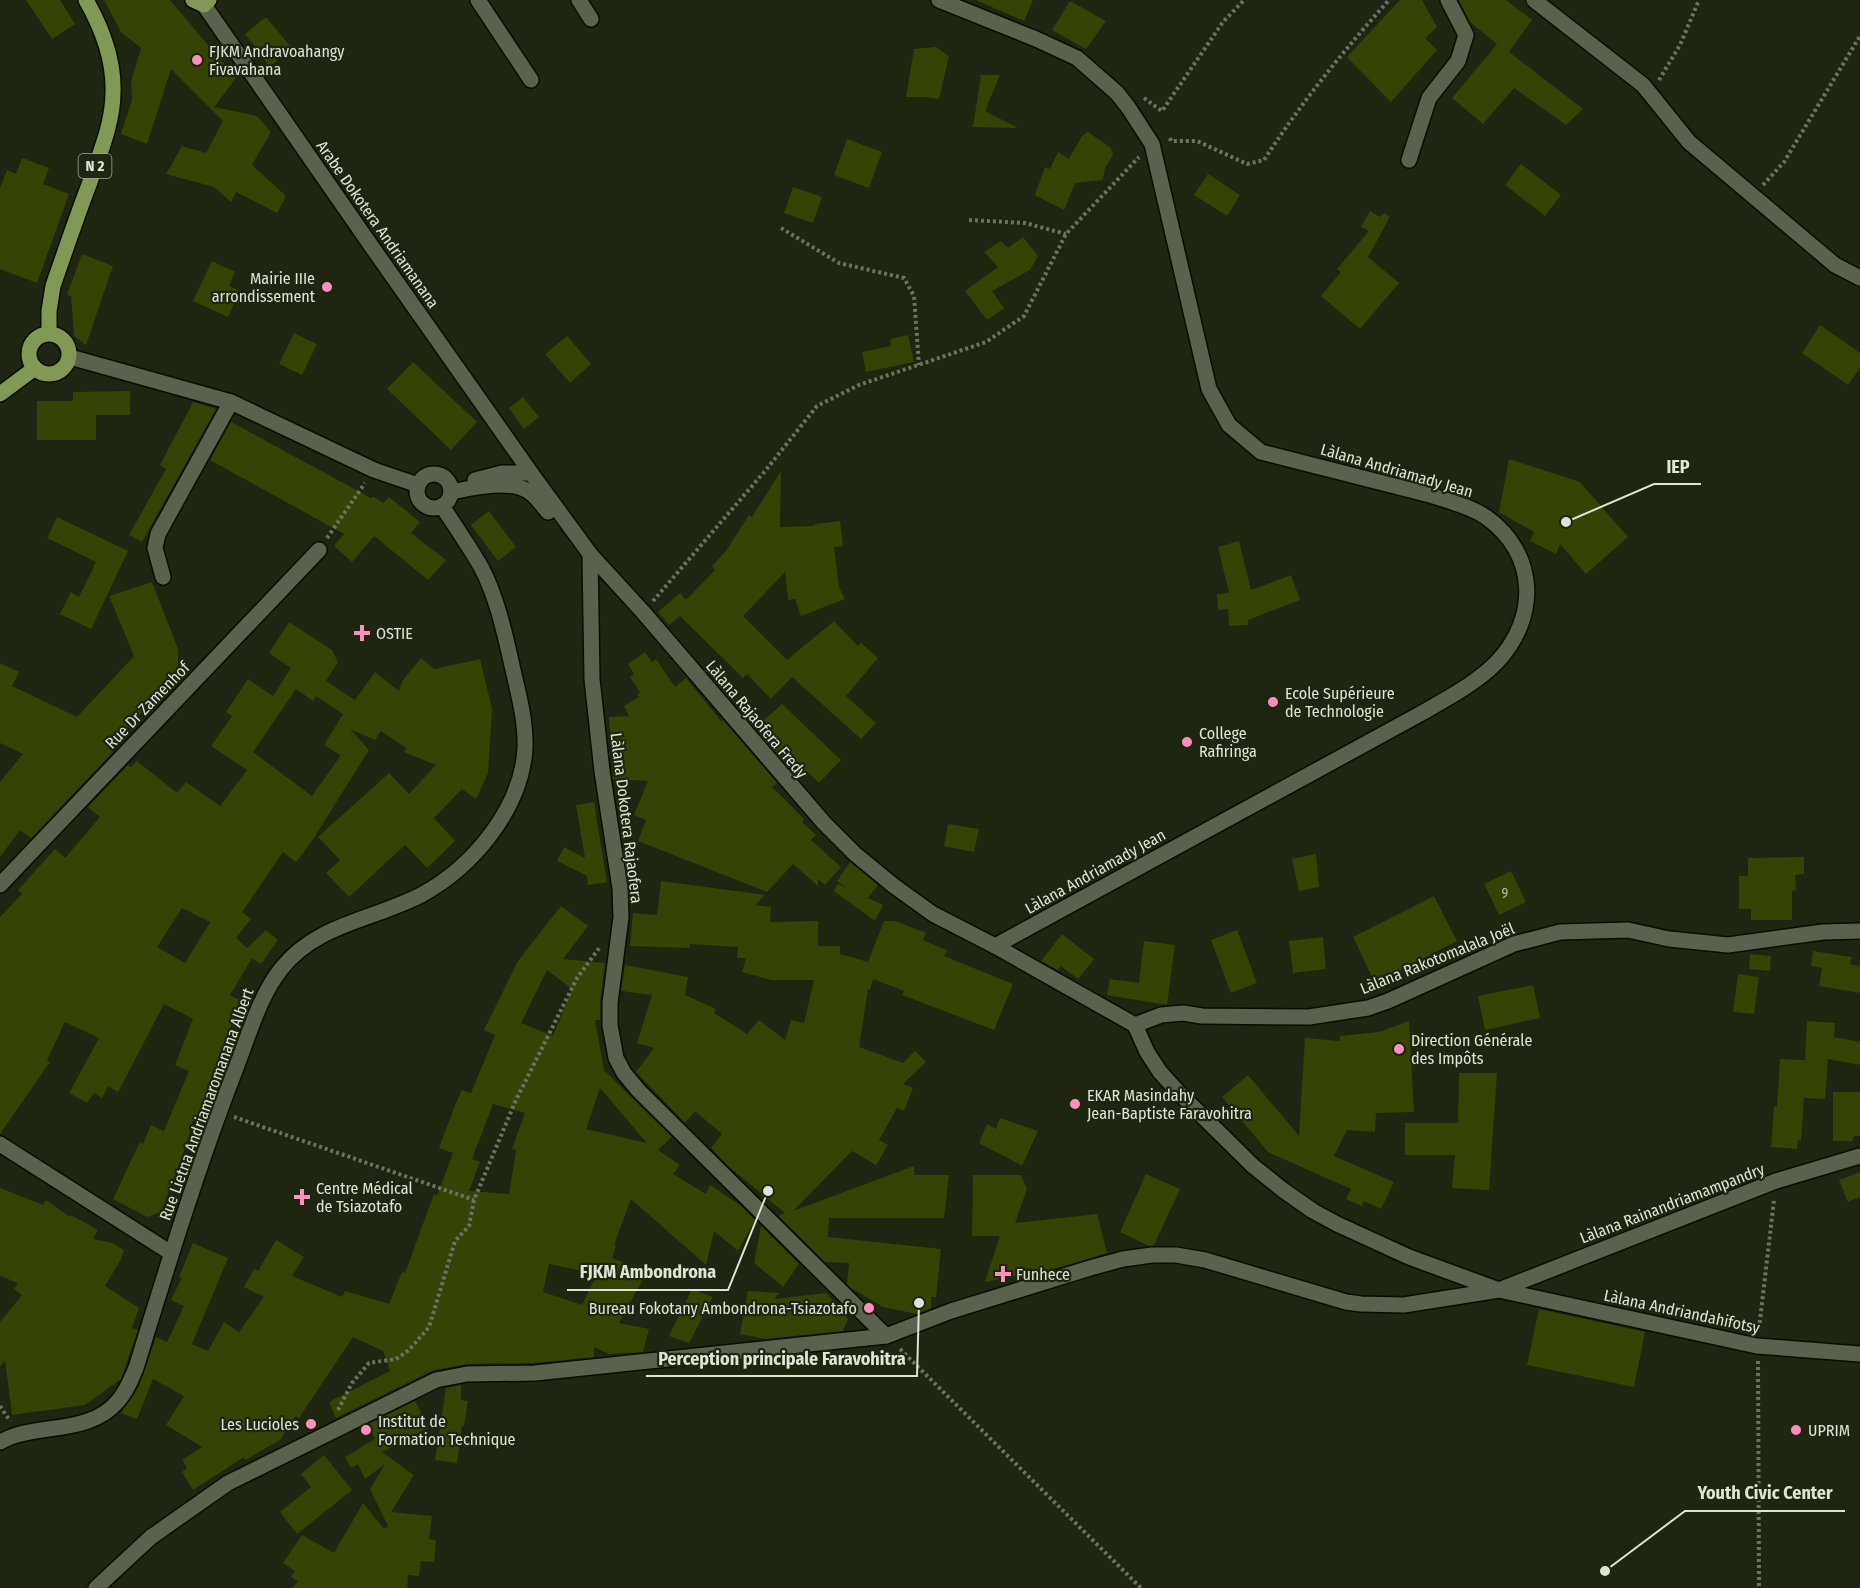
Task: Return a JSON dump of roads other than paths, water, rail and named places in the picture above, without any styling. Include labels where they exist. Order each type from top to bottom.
[{"type":"main road","name":"N 2","points":[[49,333],[49,311],[53,286],[104,144],[113,94],[108,50],[99,24],[86,0]]},
{"type":"main road","points":[[49,333],[57,334],[67,343],[70,357],[64,369],[46,374],[30,363],[29,349],[37,337],[49,333]]},
{"type":"main road","points":[[1,393],[35,368]]},
{"type":"street","points":[[478,0],[531,80]]},
{"type":"street","points":[[579,0],[591,19]]},
{"type":"street","name":"Làlana Andriamady Jean","points":[[939,0],[1077,58],[1117,93],[1152,144],[1209,389],[1229,425],[1261,452],[1430,495],[1485,516],[1509,537],[1522,562],[1528,591],[1525,615],[1514,640],[1496,663],[1461,690],[1410,720],[995,945]]},
{"type":"street","points":[[1409,160],[1429,98],[1458,61],[1466,35],[1448,0]]},
{"type":"street","points":[[1534,0],[1643,85],[1689,142],[1835,265],[1860,278]]},
{"type":"street","name":"Arabe Dokotera Andriamanana","points":[[202,2],[531,473]]},
{"type":"street","points":[[70,357],[231,402],[374,470],[418,485]]},
{"type":"street","points":[[163,577],[155,548],[158,534],[231,402]]},
{"type":"street","points":[[451,489],[502,473],[531,473]]},
{"type":"street","name":"Làlana Rajaofera Fredy","points":[[531,473],[591,554],[794,789],[855,854],[933,914],[995,945],[1135,1025]]},
{"type":"street","points":[[435,474],[445,477],[451,489],[442,506],[431,507],[421,502],[418,497],[418,485],[424,477],[435,474]]},
{"type":"street","points":[[451,489],[482,485],[504,485],[526,489],[537,498],[558,525],[591,554]]},
{"type":"street","name":"Rue Lietna Andriamaromanana Albert","points":[[0,1442],[18,1435],[80,1424],[97,1418],[118,1402],[136,1368],[171,1253],[219,1112],[268,989],[280,970],[309,942],[331,929],[422,894],[446,878],[484,844],[500,820],[522,773],[525,748],[523,717],[503,627],[482,568],[442,506]]},
{"type":"street","name":"Rue Dr Zamenhof","points":[[1,882],[319,549]]},
{"type":"street","name":"Làlana Dokotera Rajaofera","points":[[591,554],[591,679],[620,888],[621,917],[610,1014],[612,1043],[616,1058],[624,1073],[638,1090],[886,1336]]},
{"type":"street","name":"Làlana Rakotomalala Joël","points":[[1135,1025],[1161,1015],[1183,1013],[1202,1016],[1309,1017],[1368,1008],[1514,944],[1560,932],[1628,930],[1670,939],[1728,945],[1823,932],[1860,931]]},
{"type":"street","points":[[1135,1025],[1160,1072],[1254,1166],[1283,1190],[1337,1224],[1408,1257],[1499,1290]]},
{"type":"street","points":[[0,1144],[171,1253]]},
{"type":"street","name":"Làlana Rainandriamampandry","points":[[1499,1290],[1776,1181],[1860,1156]]},
{"type":"street","points":[[96,1588],[151,1537],[228,1483],[436,1380],[467,1374],[536,1373],[886,1336],[951,1311],[1090,1268],[1123,1259],[1152,1255],[1176,1255],[1205,1260],[1346,1302],[1361,1304],[1404,1305],[1499,1290]]},
{"type":"street","name":"Làlana Andriandahifotsy","points":[[1499,1290],[1757,1346],[1860,1354]]},
{"type":"place","name":"FJKM Andravoahangy Fivavahana","points":[[197,60]]},
{"type":"place","name":"Mairie IIIe arrondissement","points":[[327,287]]},
{"type":"place","name":"IEP","points":[[1566,522]]},
{"type":"place","name":"OSTIE","points":[[362,633]]},
{"type":"place","name":"Ecole Supérieure de Technologie","points":[[1273,702]]},
{"type":"place","name":"College Rafiringa","points":[[1187,742]]},
{"type":"place","name":"Direction Générale des Impôts","points":[[1399,1049]]},
{"type":"place","name":"EKAR Masindahy Jean-Baptiste Faravohitra","points":[[1075,1104]]},
{"type":"place","name":"FJKM Ambondrona","points":[[768,1191]]},
{"type":"place","name":"Centre Médical de Tsiazotafo","points":[[302,1197]]},
{"type":"place","name":"Funhece","points":[[1003,1274]]},
{"type":"place","name":"Perception principale Faravohitra","points":[[919,1303]]},
{"type":"place","name":"Bureau Fokotany Ambondrona-Tsiazotafo","points":[[869,1308]]},
{"type":"place","name":"Les Lucioles","points":[[311,1424]]},
{"type":"place","name":"Institut de Formation Technique","points":[[366,1430]]},
{"type":"place","name":"UPRIM","points":[[1796,1430]]},
{"type":"place","name":"Youth Civic Center","points":[[1605,1571]]}]
